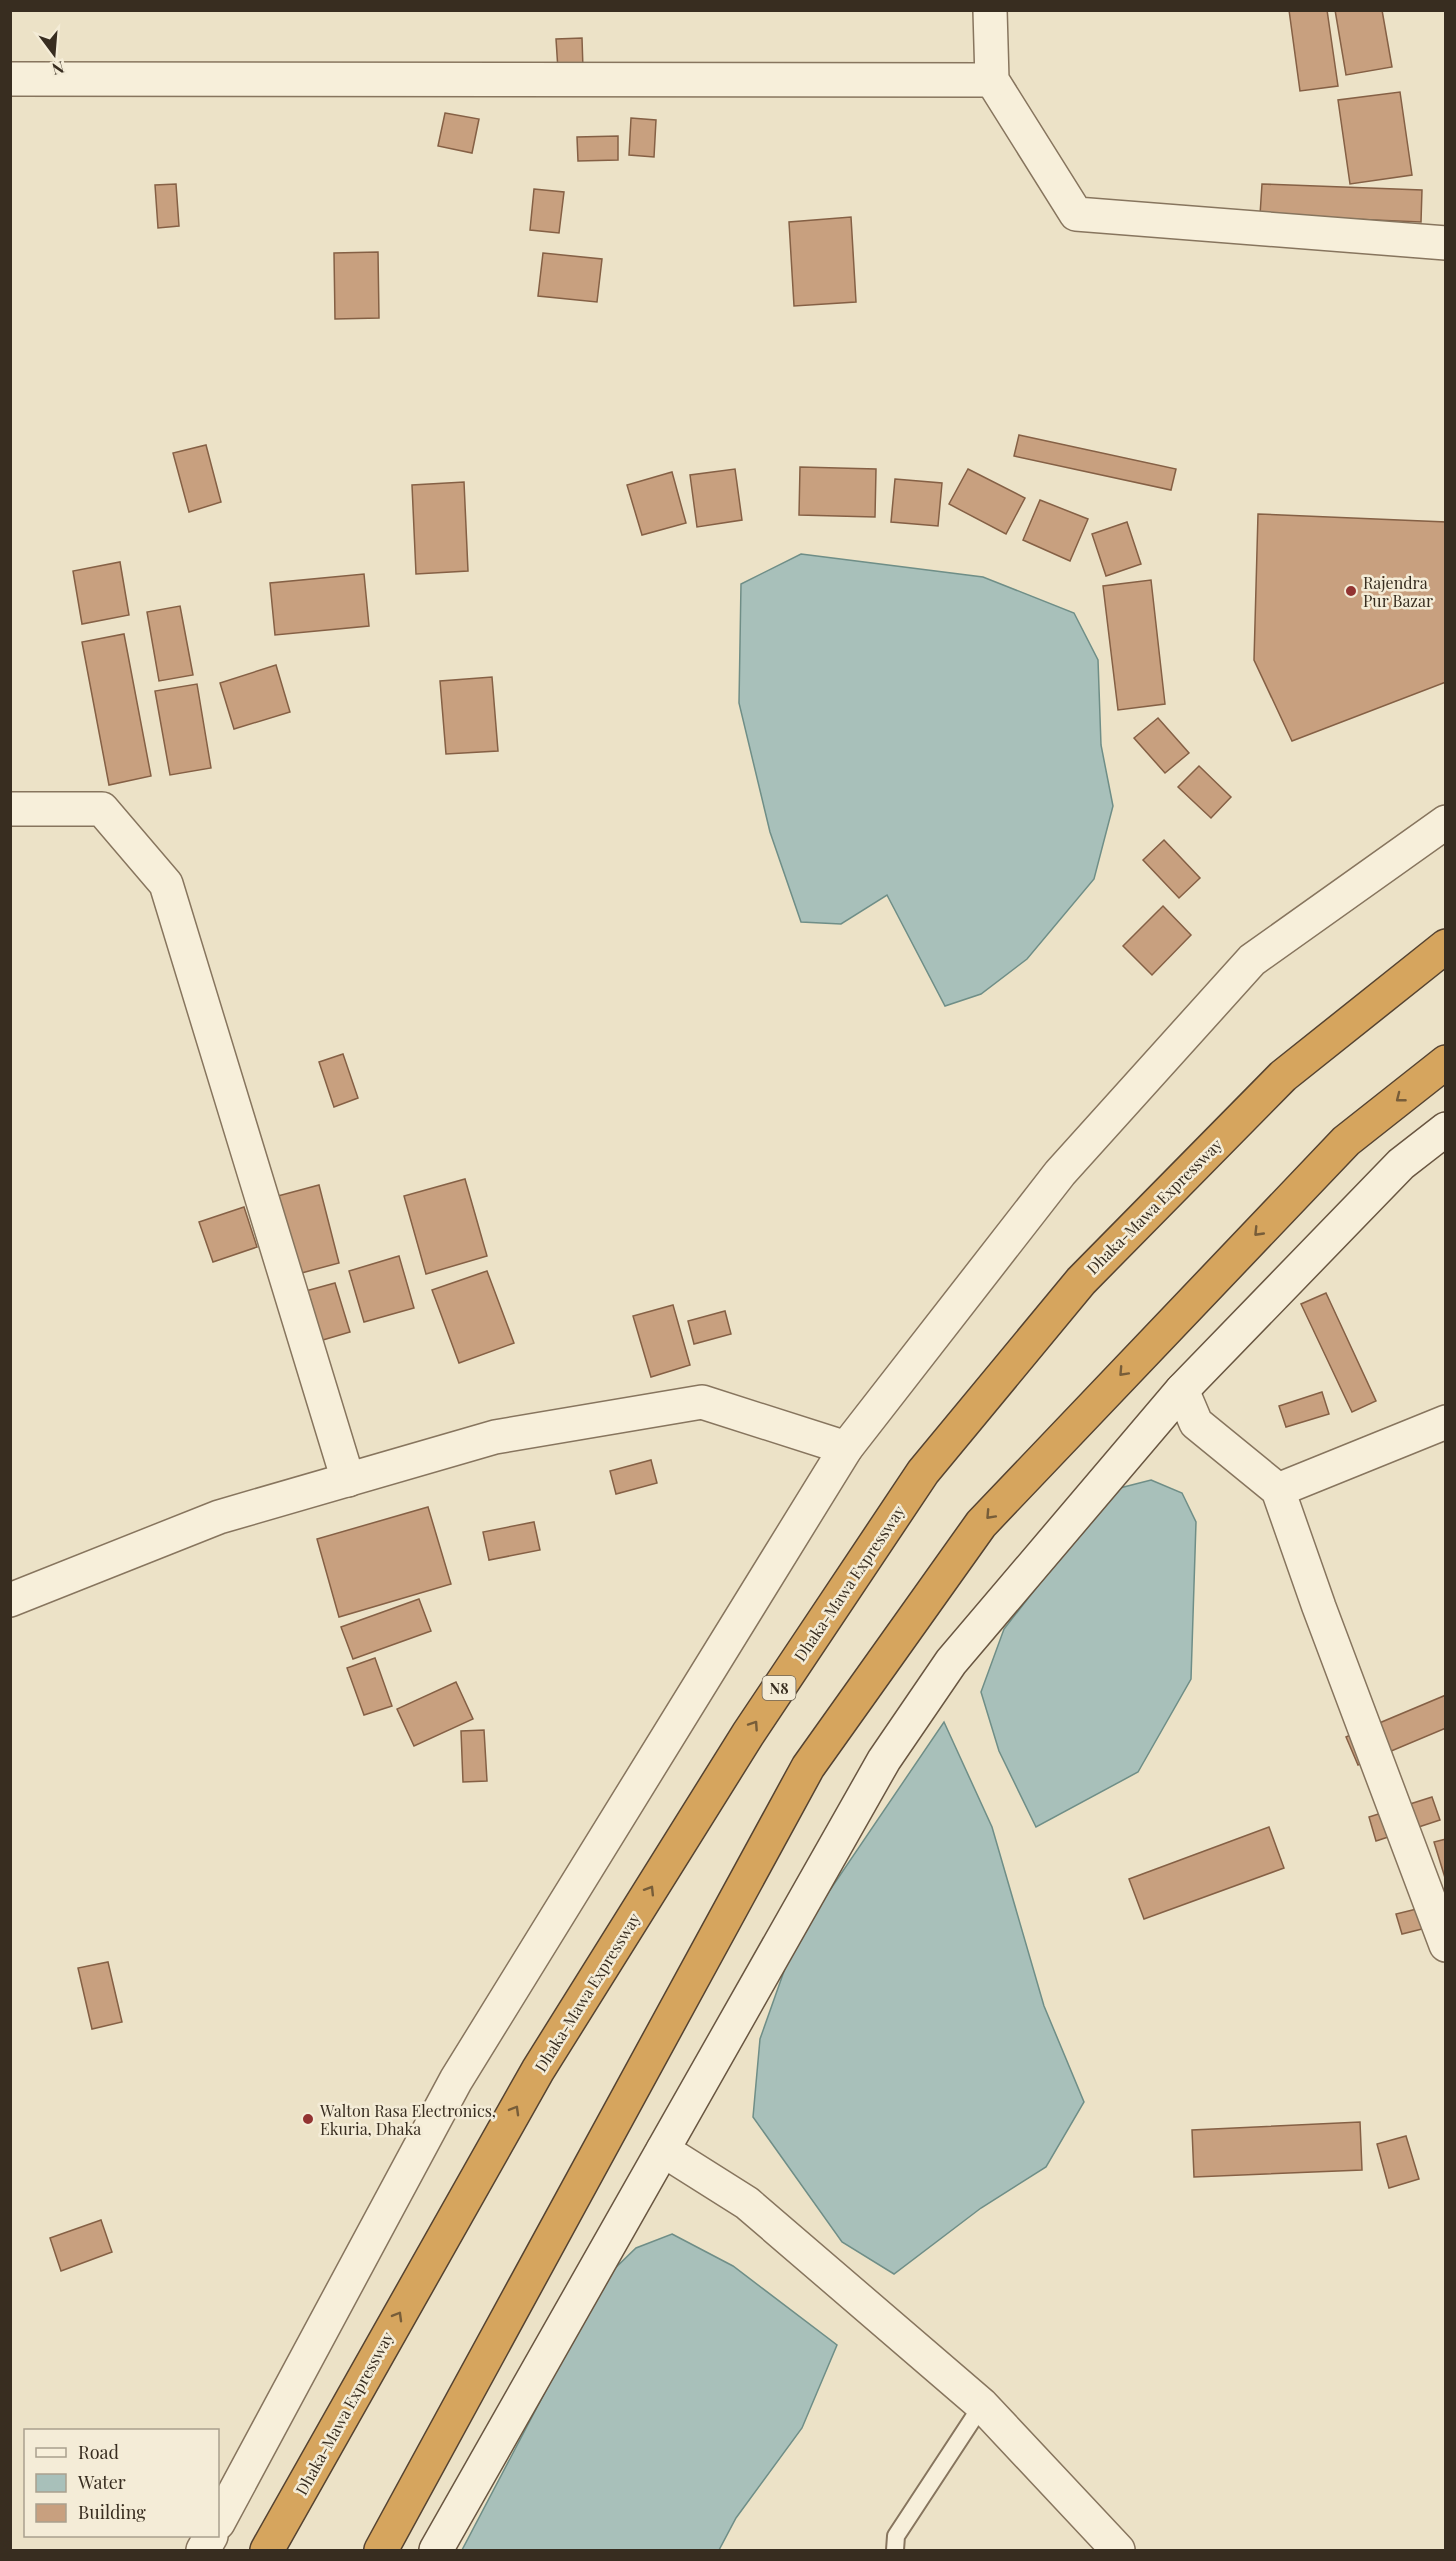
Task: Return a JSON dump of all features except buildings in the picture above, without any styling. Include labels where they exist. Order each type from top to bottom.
[{"type":"highway","name":"Dhaka-Mawa Expressway","points":[[267,2550],[538,2070],[748,1734],[924,1472],[1080,1281],[1274,1084],[1446,945]]},
{"type":"highway","points":[[381,2550],[808,1767],[981,1524],[1346,1141],[1446,1062]]},
{"type":"street","points":[[990,10],[992,80],[1076,214],[1446,243]]},
{"type":"street","points":[[10,79],[992,80]]},
{"type":"street","points":[[10,809],[102,809],[166,884],[348,1480]]},
{"type":"street","points":[[219,2521],[456,2080],[846,1448],[1060,1173],[1252,960],[1446,822]]},
{"type":"street","points":[[436,2550],[884,1760],[944,1672],[1182,1390],[1401,1164],[1446,1130]]},
{"type":"street","points":[[1182,1390],[1196,1423],[1278,1490],[1319,1607],[1446,1945]]},
{"type":"street","points":[[10,1600],[219,1517],[495,1437],[702,1402],[846,1448]]},
{"type":"street","points":[[1278,1490],[1446,1422]]},
{"type":"street","points":[[663,2150],[747,2203],[982,2405],[1118,2550]]},
{"type":"lane","points":[[895,2550],[896,2536],[982,2405]]},
{"type":"water","points":[[801,554],[983,577],[1074,613],[1098,660],[1101,745],[1113,806],[1094,879],[1027,959],[981,994],[945,1006],[887,895],[841,924],[801,922],[770,832],[739,703],[741,584]]},
{"type":"water","points":[[1151,1480],[1182,1493],[1196,1522],[1191,1679],[1138,1772],[1036,1827],[999,1751],[981,1692],[1004,1629],[1080,1532],[1116,1489]]},
{"type":"water","points":[[944,1722],[992,1827],[1044,2006],[1084,2102],[1046,2167],[981,2208],[894,2274],[842,2242],[753,2117],[760,2039],[794,1943]]},
{"type":"water","points":[[672,2234],[733,2266],[837,2345],[802,2428],[736,2518],[719,2550],[462,2550],[605,2278],[636,2248]]},
{"type":"place","name":"Rajendra Pur Bazar","points":[[1351,591]]},
{"type":"place","name":"Walton Rasa Electronics, Ekuria, Dhaka","points":[[308,2119]]}]
